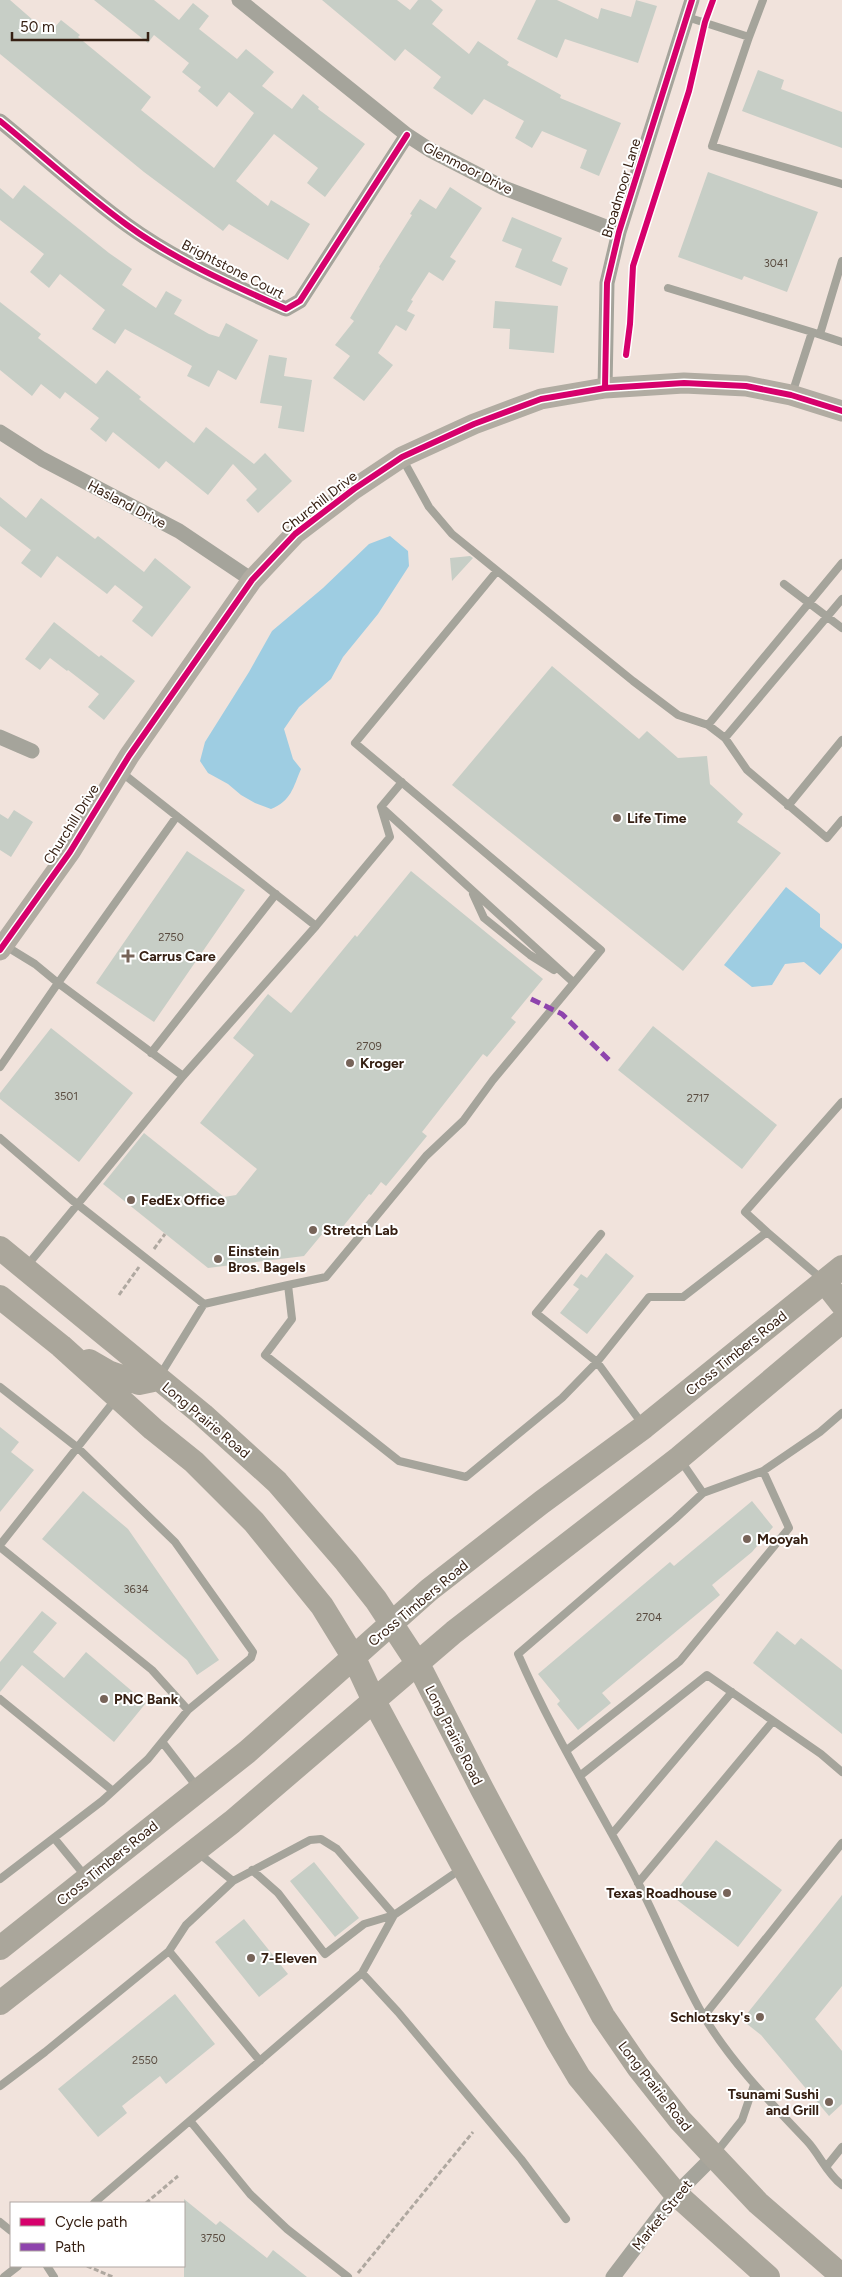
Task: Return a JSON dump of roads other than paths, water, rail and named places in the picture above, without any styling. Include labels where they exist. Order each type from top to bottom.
[{"type":"main road","name":"Long Prairie Road","points":[[0,1248],[203,1415],[277,1482],[346,1562],[392,1624],[418,1664],[477,1781],[603,2016],[638,2068],[680,2120],[758,2203],[842,2276]]},
{"type":"main road","points":[[833,1274],[842,1304]]},
{"type":"main road","name":"Cross Timbers Road","points":[[0,1948],[247,1752],[429,1590],[542,1502],[644,1427],[833,1274]]},
{"type":"main road","points":[[0,1297],[61,1346],[117,1398],[194,1462],[254,1522],[322,1606],[354,1658],[374,1701],[557,2040],[579,2077],[676,2194],[768,2277]]},
{"type":"main road","points":[[0,2003],[239,1816],[454,1632],[679,1458],[842,1322]]},
{"type":"main road","points":[[61,1346],[108,1372],[139,1383],[158,1379]]},
{"type":"street","name":"Glenmoor Drive","points":[[239,0],[407,135],[430,150],[504,188],[620,232]]},
{"type":"street","name":"Broadmoor Lane","points":[[606,388],[607,283],[620,232],[692,0]]},
{"type":"street","name":"Brightstone Court","points":[[0,121],[128,225],[237,288],[286,309],[300,301],[407,135]]},
{"type":"street","name":"Churchill Drive","points":[[1,947],[70,852],[119,771],[252,580],[295,534],[354,489],[402,457],[474,424],[541,399],[606,388],[684,383],[746,386],[791,396],[842,411]]},
{"type":"street","name":"Hasland Drive","points":[[0,432],[42,460],[179,531],[252,580]]},
{"type":"street","points":[[0,736],[32,752]]},
{"type":"street","name":"Market Street","points":[[613,2277],[676,2194],[714,2156]]},
{"type":"lane","points":[[763,0],[712,146],[842,184]]},
{"type":"lane","points":[[687,17],[749,38]]},
{"type":"lane","points":[[791,396],[842,261]]},
{"type":"lane","points":[[668,288],[842,342]]},
{"type":"lane","points":[[402,457],[429,507],[452,534],[497,572],[678,715],[708,725],[725,738],[748,770],[827,838],[842,820]]},
{"type":"lane","points":[[708,725],[842,563]]},
{"type":"lane","points":[[158,1379],[204,1304],[326,1277],[426,1156],[463,1121],[572,982],[601,950],[355,744],[497,572]]},
{"type":"lane","points":[[784,584],[842,628]]},
{"type":"lane","points":[[725,738],[842,599]]},
{"type":"lane","points":[[788,806],[842,740]]},
{"type":"lane","points":[[119,771],[316,926]]},
{"type":"lane","points":[[381,807],[402,782]]},
{"type":"lane","points":[[381,807],[572,982]]},
{"type":"lane","points":[[25,1269],[183,1076],[316,926],[390,837],[381,807]]},
{"type":"lane","points":[[0,1067],[177,816]]},
{"type":"lane","points":[[472,890],[484,918],[530,955],[572,982]]},
{"type":"lane","points":[[151,1053],[276,894]]},
{"type":"lane","points":[[1,947],[35,964],[183,1076]]},
{"type":"lane","points":[[833,1274],[767,1232],[745,1212],[842,1102]]},
{"type":"lane","points":[[0,1138],[77,1204],[204,1304]]},
{"type":"lane","points":[[288,1285],[292,1319],[265,1355],[398,1461],[466,1477],[562,1398],[597,1362],[649,1297],[683,1297],[767,1232]]},
{"type":"lane","points":[[601,1234],[536,1313],[597,1362],[644,1427]]},
{"type":"lane","points":[[0,1387],[78,1448],[175,1542],[252,1652],[251,1658],[188,1710],[163,1744],[113,1791],[0,1879]]},
{"type":"lane","points":[[117,1398],[0,1546],[152,1670],[188,1710]]},
{"type":"lane","points":[[842,1413],[820,1432],[763,1471],[703,1493],[675,1520],[518,1654],[540,1706],[581,1775],[638,1882],[704,2016],[754,2085],[816,2152],[833,2178],[842,2185]]},
{"type":"lane","points":[[679,1458],[703,1493]]},
{"type":"lane","points":[[566,1750],[680,1661],[789,1528],[763,1471]]},
{"type":"lane","points":[[581,1775],[706,1675],[821,1754],[842,1772]]},
{"type":"lane","points":[[612,1834],[732,1692]]},
{"type":"lane","points":[[0,1699],[113,1791]]},
{"type":"lane","points":[[638,1882],[773,1721]]},
{"type":"lane","points":[[163,1744],[199,1790]]},
{"type":"lane","points":[[54,1838],[87,1879]]},
{"type":"lane","points":[[0,2086],[46,2052],[169,1951],[186,1925],[233,1881],[310,1840],[321,1839],[337,1849],[394,1915]]},
{"type":"lane","points":[[704,2016],[842,1843]]},
{"type":"lane","points":[[195,1851],[233,1881]]},
{"type":"lane","points":[[252,1870],[278,1893],[325,1954],[364,1924],[394,1915],[464,1866]]},
{"type":"lane","points":[[95,2202],[362,1972],[394,1915]]},
{"type":"lane","points":[[169,1951],[260,2061]]},
{"type":"lane","points":[[362,1972],[398,2012],[521,2159],[566,2219]]},
{"type":"lane","points":[[714,2156],[742,2120],[754,2085]]},
{"type":"lane","points":[[190,2122],[250,2194],[287,2229],[348,2277]]},
{"type":"lane","points":[[826,2167],[842,2147]]},
{"type":"lane","points":[[0,2222],[10,2230]]},
{"type":"lane","points":[[4,2277],[17,2267]]},
{"type":"water","points":[[390,536],[408,551],[409,566],[378,614],[343,657],[331,679],[299,707],[284,729],[293,759],[301,769],[287,798],[271,809],[255,803],[208,773],[200,761],[205,742],[272,631],[323,588],[369,544]]},
{"type":"water","points":[[786,887],[820,914],[820,927],[842,944],[842,948],[820,975],[804,962],[785,964],[772,985],[752,987],[724,965]]},
{"type":"place","name":"Life Time","points":[[617,818]]},
{"type":"place","name":"Carrus Care","points":[[128,956]]},
{"type":"place","name":"Kroger","points":[[350,1063]]},
{"type":"place","name":"FedEx Office","points":[[131,1200]]},
{"type":"place","name":"Stretch Lab","points":[[313,1230]]},
{"type":"place","name":"Einstein Bros. Bagels","points":[[218,1259]]},
{"type":"place","name":"Mooyah","points":[[747,1539]]},
{"type":"place","name":"PNC Bank","points":[[104,1699]]},
{"type":"place","name":"Texas Roadhouse","points":[[727,1893]]},
{"type":"place","name":"7-Eleven","points":[[251,1958]]},
{"type":"place","name":"Schlotzsky's","points":[[760,2017]]},
{"type":"place","name":"Tsunami Sushi and Grill","points":[[829,2102]]}]
